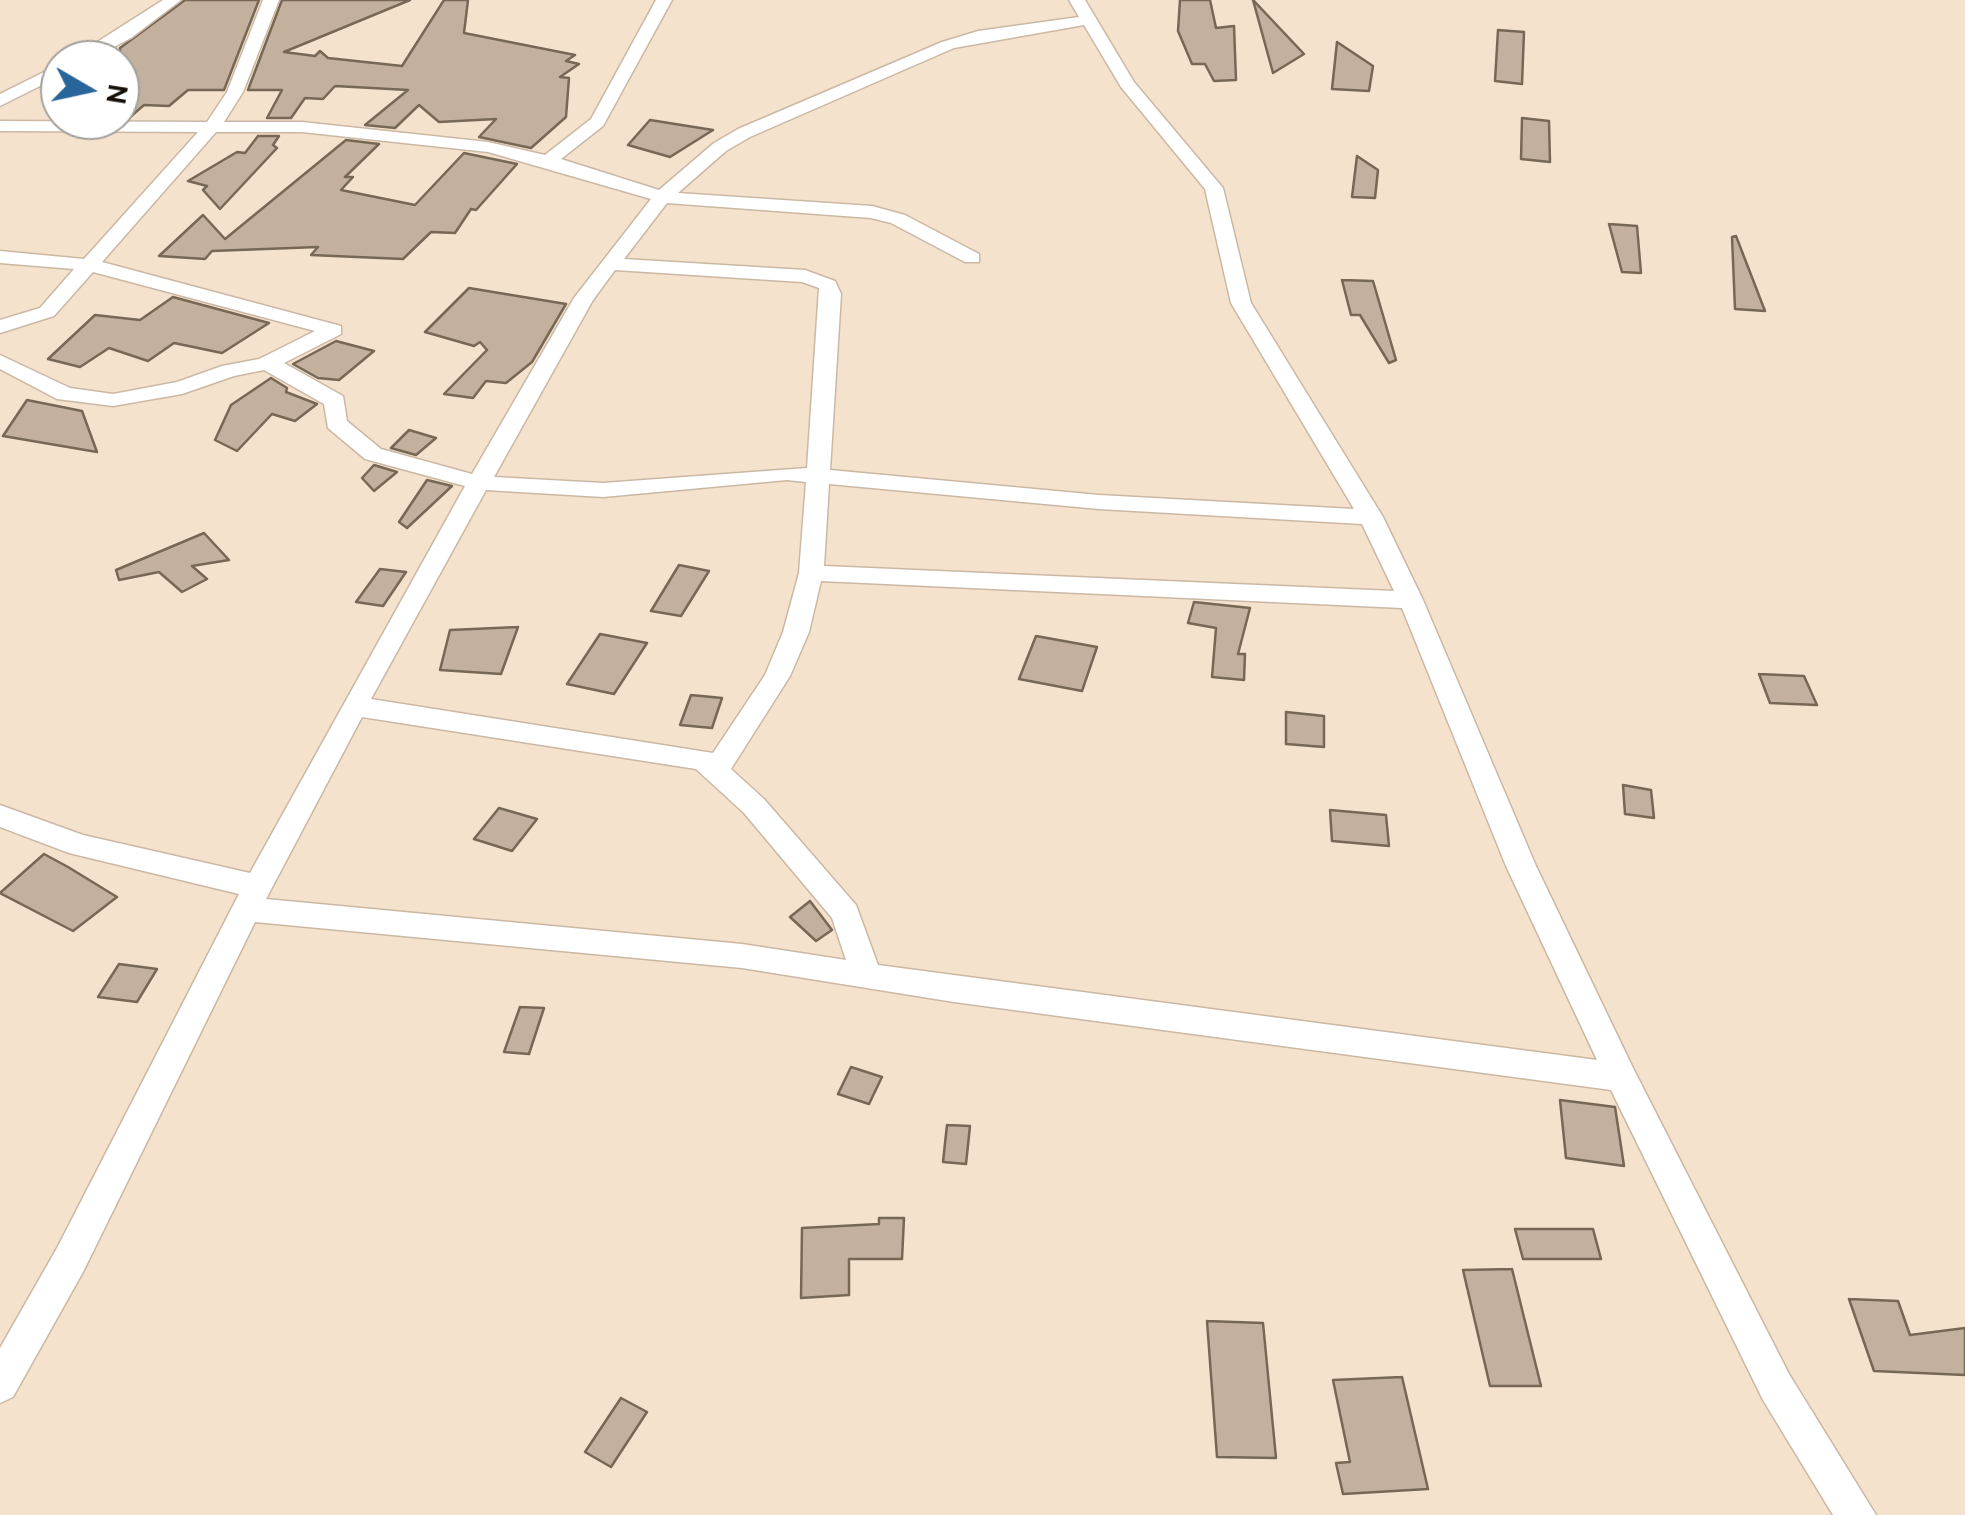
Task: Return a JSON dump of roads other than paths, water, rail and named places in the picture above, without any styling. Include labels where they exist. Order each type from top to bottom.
[{"type":"street","points":[[115,40],[173,0]]},
{"type":"street","points":[[0,326],[39,318],[213,125],[235,92],[271,0]]},
{"type":"street","points":[[548,161],[596,122],[628,72],[664,0]]},
{"type":"street","points":[[0,1384],[70,1260],[251,898],[354,706],[608,264],[662,197],[720,147],[744,133],[948,45],[1084,10],[1101,46],[1127,84],[1206,175],[1220,206],[1240,302],[1371,517],[1411,600],[1521,866],[1622,1077],[1776,1387],[1856,1515]]},
{"type":"street","points":[[0,101],[40,80]]},
{"type":"street","points":[[0,126],[213,125],[368,133],[488,147],[548,161],[662,197],[872,212],[898,219],[972,258]]},
{"type":"street","points":[[0,256],[90,265],[334,330],[265,364],[229,370],[182,388],[113,400],[65,394],[0,361]]},
{"type":"street","points":[[608,264],[806,276],[828,286],[831,294],[811,572],[796,632],[778,676],[716,770]]},
{"type":"street","points":[[265,364],[285,370],[335,402],[336,423],[373,454],[479,483],[603,490],[765,472],[1251,514],[1371,517]]},
{"type":"street","points":[[811,572],[1411,600]]},
{"type":"street","points":[[354,706],[704,760],[766,819],[845,913],[867,976]]},
{"type":"street","points":[[0,816],[79,845],[251,898],[742,956],[1622,1077]]}]
